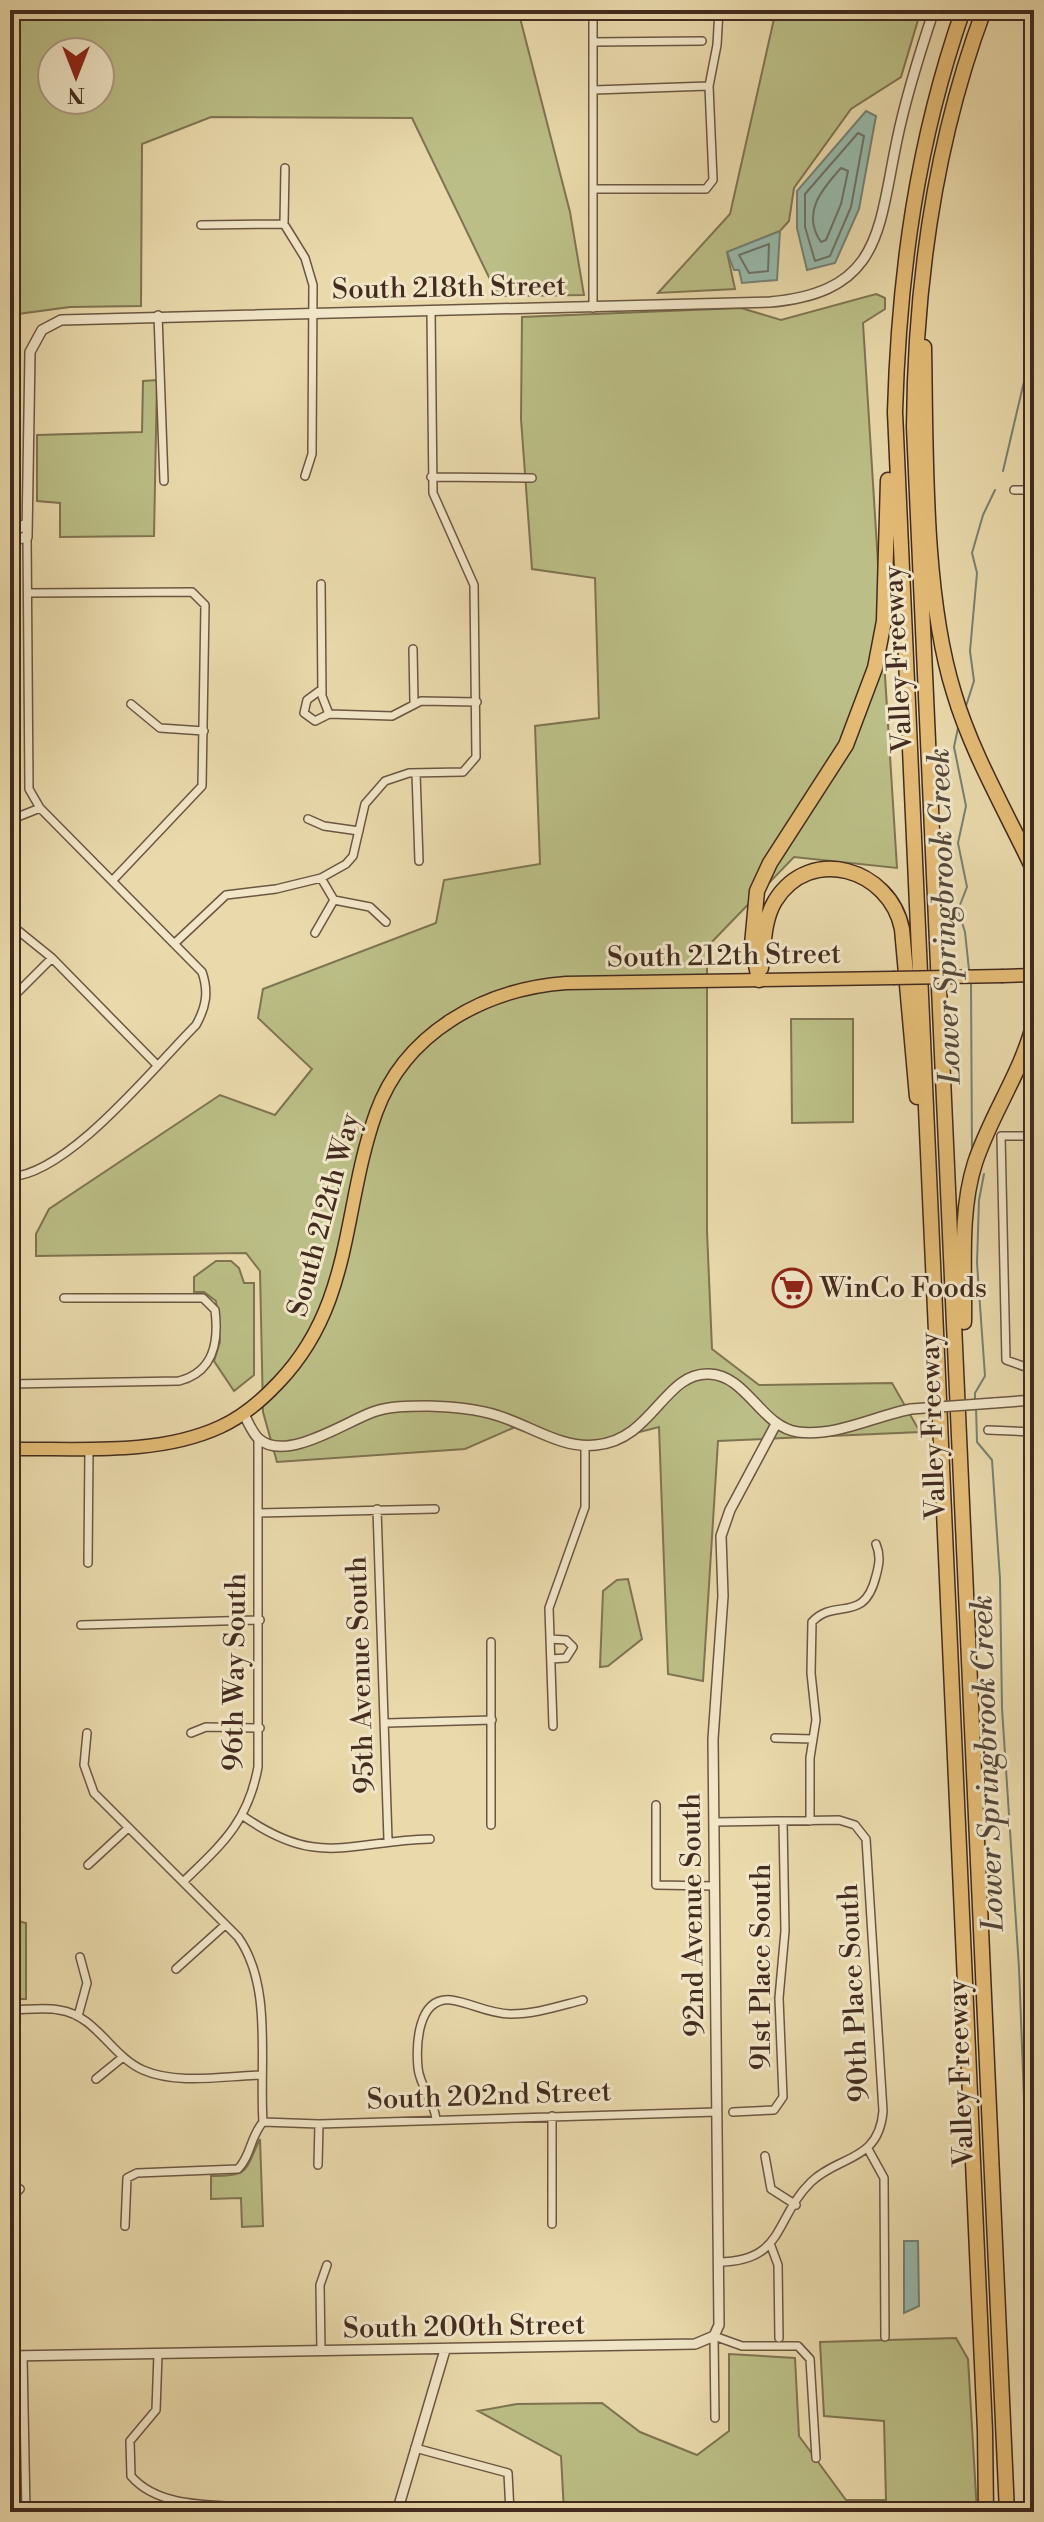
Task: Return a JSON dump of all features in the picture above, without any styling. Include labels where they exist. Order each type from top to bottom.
[{"type":"highway","name":"Valley Freeway","points":[[963,10],[932,112],[907,231],[900,293],[895,412],[925,1141],[985,2431],[986,2512]]},
{"type":"highway","name":"Valley Freeway","points":[[984,10],[958,91],[937,174],[921,291],[914,427],[1007,2512]]},
{"type":"highway","points":[[921,291],[935,589],[954,694],[1034,871]]},
{"type":"highway","points":[[759,980],[752,945],[757,891],[770,863],[846,745],[875,668],[884,621],[889,466],[895,412]]},
{"type":"highway","points":[[759,980],[770,911],[791,883],[812,872],[836,869],[861,875],[880,887],[893,903],[902,929],[913,1076],[925,1141]]},
{"type":"highway","points":[[958,1378],[968,1203],[975,1163],[996,1132],[1034,1022]]},
{"type":"highway","points":[[985,2431],[992,2512]]},
{"type":"main road","name":"South 212th Street","points":[[428,1038],[473,1006],[529,987],[581,982],[1034,975]]},
{"type":"main road","name":"South 212th Way","points":[[10,1449],[89,1448],[179,1441],[220,1427],[243,1413],[285,1375],[320,1327],[342,1259],[377,1109],[397,1074],[428,1038]]},
{"type":"street","points":[[593,10],[593,308]]},
{"type":"street","points":[[593,189],[706,189],[713,180],[709,86],[717,45],[719,10]]},
{"type":"street","name":"South 218th Street","points":[[27,523],[28,363],[42,330],[61,320],[158,315],[431,312],[784,301],[827,290],[853,272],[868,254],[877,235],[897,138],[934,10]]},
{"type":"street","points":[[593,42],[702,41]]},
{"type":"street","points":[[594,90],[709,86]]},
{"type":"street","points":[[285,168],[284,224],[310,270],[313,312],[312,454],[305,476]]},
{"type":"street","points":[[201,225],[284,224]]},
{"type":"street","points":[[176,942],[226,895],[276,889],[321,878],[353,856],[365,804],[375,788],[396,776],[463,772],[473,763],[477,752],[474,585],[465,558],[437,507],[431,477],[431,312]]},
{"type":"street","points":[[158,315],[164,481]]},
{"type":"street","points":[[431,477],[532,478]]},
{"type":"street","points":[[1014,490],[1034,490]]},
{"type":"street","points":[[10,534],[27,523]]},
{"type":"street","points":[[10,1177],[37,1171],[68,1154],[196,1025],[205,1008],[207,993],[202,972],[176,942],[40,808],[29,789],[27,523]]},
{"type":"street","points":[[10,541],[27,537]]},
{"type":"street","points":[[321,584],[322,693],[329,714]]},
{"type":"street","points":[[28,593],[197,594],[205,605],[204,777],[198,794],[113,880]]},
{"type":"street","points":[[413,649],[414,702]]},
{"type":"street","points":[[322,693],[307,700],[304,713],[315,721],[329,714],[392,716],[414,702],[477,702]]},
{"type":"street","points":[[131,704],[160,728],[204,731]]},
{"type":"street","points":[[416,773],[419,861]]},
{"type":"street","points":[[10,820],[40,808]]},
{"type":"street","points":[[308,819],[324,826],[359,831]]},
{"type":"street","points":[[321,878],[334,900],[370,907],[386,922]]},
{"type":"street","points":[[315,933],[334,900]]},
{"type":"street","points":[[10,924],[52,958],[157,1065]]},
{"type":"street","points":[[10,1000],[52,958]]},
{"type":"street","points":[[1034,1136],[996,1132],[1006,1360],[1034,1370]]},
{"type":"street","points":[[10,1384],[179,1381],[203,1369],[216,1345],[215,1310],[209,1302],[197,1297],[64,1298]]},
{"type":"street","points":[[243,1413],[258,1438],[272,1444],[306,1442],[375,1411],[426,1406],[497,1415],[563,1442],[585,1446],[614,1443],[629,1435],[642,1426],[677,1385],[698,1374],[728,1379],[776,1424],[798,1432],[816,1432],[911,1409],[1034,1400]]},
{"type":"street","name":"92nd Avenue South","points":[[715,2418],[714,2336],[719,2325],[713,1739],[723,1596],[721,1536],[730,1510],[776,1424]]},
{"type":"street","points":[[988,1430],[1034,1432]]},
{"type":"street","name":"96th Way South","points":[[184,1881],[228,1838],[243,1816],[255,1785],[260,1728],[258,1438]]},
{"type":"street","points":[[553,1726],[550,1600],[586,1500],[585,1446]]},
{"type":"street","points":[[88,1563],[89,1448]]},
{"type":"street","name":"95th Avenue South","points":[[377,1509],[387,1723],[388,1840]]},
{"type":"street","points":[[258,1513],[435,1509]]},
{"type":"street","points":[[714,1822],[810,1821],[816,1713],[811,1673],[811,1626],[817,1616],[858,1606],[872,1593],[879,1565],[876,1544]]},
{"type":"street","points":[[81,1625],[260,1620]]},
{"type":"street","points":[[550,1639],[566,1640],[573,1647],[569,1656],[551,1659]]},
{"type":"street","points":[[491,1642],[491,1825]]},
{"type":"street","points":[[387,1723],[492,1720]]},
{"type":"street","points":[[191,1733],[206,1727],[260,1728]]},
{"type":"street","points":[[87,1733],[83,1756],[89,1785],[127,1829],[184,1881],[248,1951],[258,1978],[263,2122],[252,2135],[246,2158],[238,2169],[137,2173],[127,2178],[125,2226]]},
{"type":"street","points":[[775,1738],[813,1739]]},
{"type":"street","points":[[656,1805],[656,1885],[715,1886]]},
{"type":"street","points":[[243,1816],[268,1834],[298,1846],[361,1848],[388,1840],[430,1839]]},
{"type":"street","name":"90th Place South","points":[[810,1821],[839,1820],[862,1832],[870,1854],[883,2111],[882,2122],[868,2149]]},
{"type":"street","name":"91st Place South","points":[[733,2112],[774,2110],[783,2097],[779,1998],[785,1931],[783,1821]]},
{"type":"street","points":[[88,1865],[127,1829]]},
{"type":"street","points":[[176,1969],[225,1925]]},
{"type":"street","points":[[78,2016],[87,1983],[80,1957]]},
{"type":"street","points":[[436,2119],[435,2104],[419,2072],[418,2036],[421,2022],[437,2003],[452,2000],[495,2013],[512,2014],[537,2012],[583,2000]]},
{"type":"street","points":[[10,2010],[59,2010],[78,2016],[123,2057],[142,2070],[162,2076],[260,2075]]},
{"type":"street","points":[[96,2079],[123,2057]]},
{"type":"street","name":"South 202nd Street","points":[[263,2122],[319,2124],[717,2112]]},
{"type":"street","points":[[552,2116],[552,2224]]},
{"type":"street","points":[[318,2165],[319,2124]]},
{"type":"street","points":[[718,2262],[742,2260],[771,2246],[796,2205],[818,2177],[868,2149],[884,2178],[885,2337]]},
{"type":"street","points":[[765,2156],[771,2189],[796,2205]]},
{"type":"street","points":[[10,2199],[20,2189]]},
{"type":"street","points":[[771,2246],[778,2265],[779,2338]]},
{"type":"street","points":[[321,2351],[320,2285],[327,2265]]},
{"type":"street","name":"South 200th Street","points":[[10,2356],[695,2344],[714,2336],[742,2346],[798,2346],[807,2352],[816,2458]]},
{"type":"street","points":[[397,2512],[445,2350]]},
{"type":"street","points":[[158,2354],[156,2410],[130,2441],[129,2470],[145,2488],[193,2508],[257,2508],[259,2512]]},
{"type":"street","points":[[23,2356],[26,2512]]},
{"type":"street","points":[[415,2448],[508,2473],[510,2512]]},
{"type":"green space","points":[[192,10],[518,10],[570,212],[584,295],[498,296],[412,118],[211,117],[142,144],[141,306],[70,307],[10,315],[10,88],[14,14]]},
{"type":"green space","points":[[776,10],[921,10],[901,77],[851,109],[794,188],[789,221],[780,231],[727,252],[735,289],[658,293],[730,214]]},
{"type":"green space","points":[[876,294],[885,298],[885,309],[863,323],[897,868],[794,857],[707,947],[707,1231],[712,1349],[759,1385],[892,1383],[920,1432],[718,1441],[703,1681],[668,1674],[659,1427],[585,1446],[522,1424],[465,1449],[277,1462],[263,1412],[260,1271],[246,1253],[36,1256],[36,1234],[49,1209],[220,1095],[275,1115],[312,1069],[258,1018],[263,989],[436,923],[444,880],[540,864],[535,726],[599,718],[595,578],[532,569],[521,419],[522,317],[741,308],[781,320]]},
{"type":"green space","points":[[157,380],[154,536],[60,537],[60,503],[37,501],[37,435],[142,432],[143,381]]},
{"type":"green space","points":[[791,1019],[853,1019],[853,1122],[792,1123]]},
{"type":"green space","points":[[216,1261],[231,1261],[239,1268],[244,1283],[254,1283],[254,1375],[234,1391],[214,1361],[220,1342],[216,1301],[204,1292],[194,1292],[194,1277]]},
{"type":"green space","points":[[628,1579],[642,1639],[608,1666],[600,1667],[603,1591],[617,1580]]},
{"type":"green space","points":[[10,1919],[26,1923],[26,1999],[10,1999]]},
{"type":"green space","points":[[260,2139],[263,2226],[242,2227],[241,2198],[211,2199],[211,2176],[233,2175],[244,2170]]},
{"type":"green space","points":[[956,2338],[968,2359],[977,2512],[564,2512],[561,2456],[478,2411],[517,2404],[602,2403],[640,2432],[697,2455],[729,2431],[729,2354],[795,2358],[799,2436],[846,2500],[886,2500],[884,2421],[824,2416],[820,2342]]},
{"type":"water","points":[[866,111],[876,116],[859,209],[835,263],[807,270],[797,228],[797,191]]},
{"type":"water","points":[[780,231],[777,280],[742,283],[739,270],[734,270],[727,252]]},
{"type":"water","points":[[904,2241],[918,2241],[919,2306],[904,2313]]},
{"type":"waterway","name":"Lower Springbrook Creek","points":[[1003,471],[1034,339]]},
{"type":"waterway","name":"Lower Springbrook Creek","points":[[966,706],[974,681],[970,651],[977,573],[972,553],[983,515],[995,490]]},
{"type":"waterway","name":"Lower Springbrook Creek","points":[[958,728],[954,747],[966,806],[958,843],[967,887],[958,910],[965,932],[969,970]]},
{"type":"waterway","name":"Lower Springbrook Creek","points":[[971,980],[972,1154]]},
{"type":"waterway","name":"Lower Springbrook Creek","points":[[975,1401],[975,1393],[985,1376],[977,1263],[979,1200],[984,1174]]},
{"type":"waterway","name":"Lower Springbrook Creek","points":[[976,1407],[977,1442],[992,1460],[1000,1579],[1002,1708],[1019,1968],[1034,2360]]},
{"type":"place","name":"WinCo Foods","points":[[792,1288]]}]
